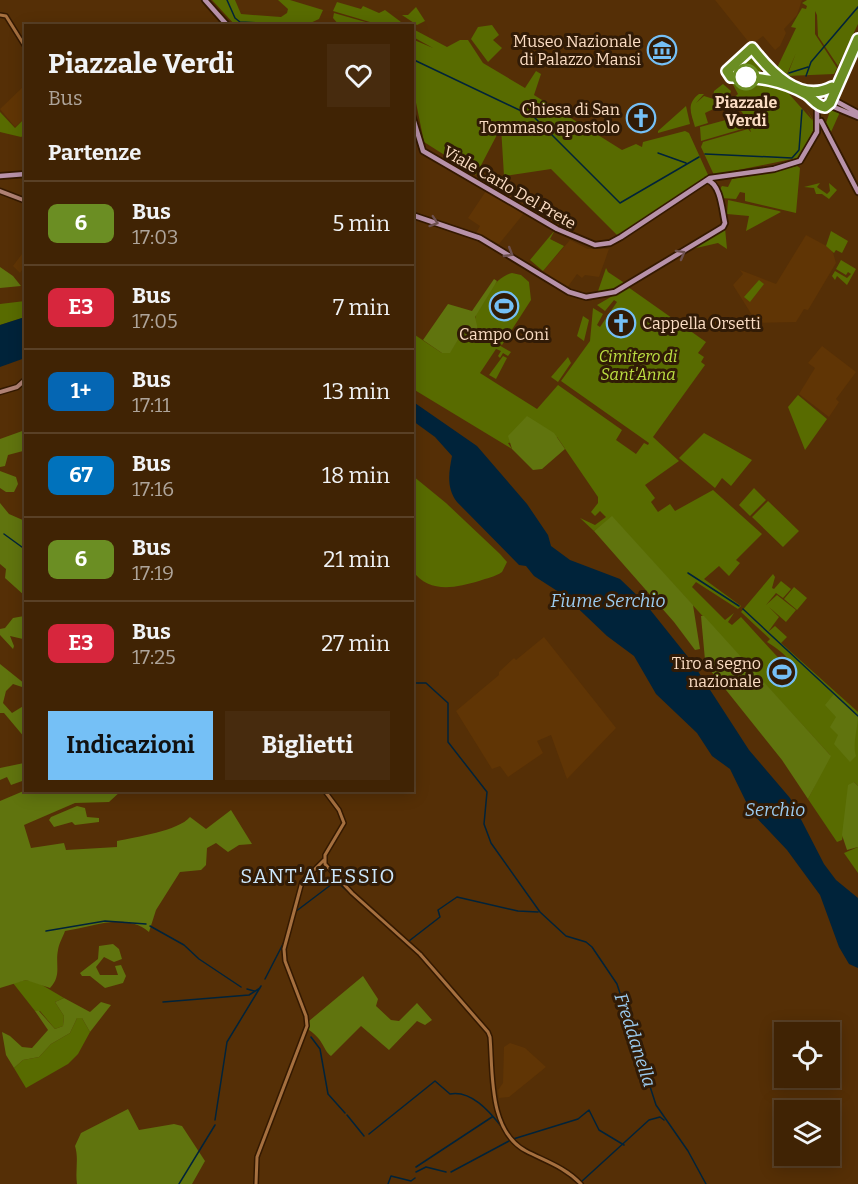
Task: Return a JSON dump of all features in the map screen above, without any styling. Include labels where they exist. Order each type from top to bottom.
[{"type":"main road","points":[[205,0],[225,24]]},
{"type":"main road","points":[[414,216],[456,229],[502,249],[569,292],[590,297],[615,292],[718,232],[725,223],[716,189],[709,179],[797,163],[806,154],[858,39]]},
{"type":"main road","points":[[817,131],[818,105],[815,98],[836,85]]},
{"type":"main road","points":[[823,91],[836,103],[858,115]]},
{"type":"main road","points":[[818,105],[858,115]]},
{"type":"main road","points":[[821,121],[858,192]]},
{"type":"main road","name":"Viale Carlo Del Prete","points":[[414,122],[423,151],[557,229],[592,245],[604,245],[616,240],[709,179]]},
{"type":"main road","points":[[817,131],[823,129],[828,136]]},
{"type":"main road","points":[[846,169],[857,177],[854,185]]},
{"type":"main road","points":[[0,176],[24,174]]},
{"type":"main road","points":[[716,189],[717,180],[724,176]]},
{"type":"main road","points":[[0,192],[24,200]]},
{"type":"main road","points":[[0,392],[17,387],[24,382]]},
{"type":"street","points":[[2,15],[24,45]]},
{"type":"street","points":[[256,1184],[256,1159],[307,1026],[306,1016],[285,962],[284,949],[302,882],[324,860],[344,823],[342,816],[325,792]]},
{"type":"street","points":[[324,860],[342,883],[420,954],[488,1032],[495,1108],[512,1139],[523,1149],[567,1171],[580,1184]]},
{"type":"shaded area","points":[[715,0],[802,0],[797,15],[784,29],[786,33],[780,46],[775,50],[763,36],[751,45]]},
{"type":"shaded area","points":[[24,86],[24,119],[15,127],[0,109]]},
{"type":"shaded area","points":[[486,191],[525,212],[499,244],[476,233],[480,226],[468,218]]},
{"type":"shaded area","points":[[806,235],[832,249],[836,263],[808,310],[804,309],[796,322],[757,323],[733,285],[743,274],[740,270],[776,284]]},
{"type":"shaded area","points":[[570,240],[588,249],[609,249],[599,277],[585,275],[582,278],[577,274],[567,288],[543,271]]},
{"type":"shaded area","points":[[24,251],[24,267],[20,273],[13,266]]},
{"type":"shaded area","points":[[822,346],[856,372],[836,399],[839,402],[829,417],[799,394],[815,368],[808,363]]},
{"type":"shaded area","points":[[544,637],[616,728],[567,779],[551,735],[537,741],[543,753],[508,777],[500,766],[492,769],[456,711],[499,675],[499,672],[514,658],[516,660]]},
{"type":"shaded area","points":[[510,1043],[525,1048],[546,1067],[509,1097],[499,1098],[498,1090],[503,1083],[504,1047]]},
{"type":"green space","points":[[212,0],[235,0],[241,14],[281,17],[287,13],[288,9],[278,0],[290,0],[323,10],[319,19],[308,24],[234,24]]},
{"type":"green space","points":[[807,0],[858,0],[858,6],[835,33],[858,8],[858,24],[838,66],[818,36],[815,11],[815,34],[837,68],[834,74],[787,76],[796,53],[782,86],[813,121],[806,108],[816,125],[802,153],[797,158],[714,175],[701,147],[703,142],[748,129],[751,132],[749,127],[701,141],[700,127],[744,115],[732,99],[738,94],[731,81],[776,82],[779,76],[776,70],[796,28],[791,27],[802,8],[806,9],[807,6],[802,3]]},
{"type":"green space","points":[[337,2],[361,9],[363,6],[379,13],[385,10],[404,24],[377,24],[333,11]]},
{"type":"green space","points":[[416,7],[425,21],[417,25],[402,15],[408,15]]},
{"type":"green space","points":[[334,13],[372,24],[338,24],[333,18]]},
{"type":"green space","points":[[492,25],[499,35],[493,40],[502,48],[488,62],[471,39],[478,27]]},
{"type":"green space","points":[[414,30],[447,47],[460,40],[468,40],[483,63],[525,88],[536,71],[541,74],[534,95],[622,150],[636,144],[642,147],[643,142],[685,131],[689,133],[709,177],[618,236],[551,169],[504,176],[501,127],[476,175],[424,142],[414,93],[414,40],[433,48],[414,38]]},
{"type":"green space","points":[[750,54],[762,67],[759,75],[731,73],[730,71]]},
{"type":"green space","points":[[723,84],[731,91],[727,99],[721,105],[705,113],[708,123],[695,127],[691,109],[692,101],[699,94],[704,94],[696,103],[704,96],[720,101],[721,96],[713,97],[714,91]]},
{"type":"green space","points":[[686,106],[690,124],[658,133],[658,131]]},
{"type":"green space","points":[[831,108],[840,112],[831,132],[826,123]]},
{"type":"green space","points":[[0,112],[15,128],[24,119],[24,136],[21,137],[0,132]]},
{"type":"green space","points":[[797,166],[800,168],[796,213],[745,201],[745,193],[740,192],[736,199],[721,198],[720,189],[722,186],[728,187],[732,179]]},
{"type":"green space","points":[[820,183],[817,187],[827,194],[830,191],[829,183],[837,190],[829,199],[822,194],[816,194],[814,188],[804,187]]},
{"type":"green space","points":[[728,200],[781,212],[746,231],[749,216],[727,214]]},
{"type":"green space","points":[[725,228],[727,249],[718,243],[692,249]]},
{"type":"green space","points":[[555,230],[550,239],[564,246],[543,271],[530,260]]},
{"type":"green space","points":[[831,231],[848,241],[842,253],[836,250],[834,253],[826,246]]},
{"type":"green space","points":[[841,260],[856,269],[847,285],[837,276],[835,280],[832,276],[835,271],[847,278],[851,274],[848,272],[846,275],[836,269]]},
{"type":"green space","points":[[0,267],[13,276],[21,286],[0,288]]},
{"type":"green space","points":[[606,268],[608,272],[626,284],[597,294]]},
{"type":"green space","name":"Cimitero di Sant'Anna","points":[[512,273],[521,275],[529,282],[531,300],[502,345],[499,343],[502,339],[492,341],[511,352],[508,356],[503,353],[500,358],[498,356],[501,351],[496,349],[480,373],[537,409],[558,385],[622,430],[616,440],[636,454],[644,443],[648,445],[649,443],[561,381],[590,341],[593,308],[603,314],[597,325],[600,327],[617,302],[614,300],[605,311],[597,305],[628,287],[706,342],[698,353],[704,357],[701,362],[705,365],[653,437],[679,461],[645,485],[655,498],[651,502],[658,512],[670,504],[675,511],[713,490],[762,534],[736,560],[740,563],[729,576],[719,566],[704,579],[741,606],[738,609],[696,582],[692,587],[725,620],[734,613],[728,622],[732,625],[741,617],[795,676],[786,656],[767,642],[770,639],[741,612],[773,574],[775,577],[772,588],[774,589],[781,581],[791,589],[783,598],[776,593],[766,605],[777,595],[796,610],[786,622],[769,607],[779,617],[768,632],[775,626],[787,637],[781,643],[858,712],[858,786],[854,782],[842,840],[837,842],[808,799],[830,755],[612,517],[594,531],[580,518],[595,525],[606,517],[600,511],[595,516],[591,512],[598,503],[598,497],[557,437],[508,443],[512,449],[414,390],[414,334],[442,353],[450,352],[464,330],[486,338],[475,325],[475,318],[486,294],[505,276]]},
{"type":"green space","points":[[494,279],[497,281],[475,317],[478,330],[486,338],[483,342],[464,330],[450,353],[442,353],[423,340],[448,304],[472,311]]},
{"type":"green space","points":[[759,280],[764,284],[750,302],[744,297]]},
{"type":"green space","points":[[24,301],[24,317],[0,325],[0,304]]},
{"type":"green space","points":[[583,316],[589,320],[584,341],[577,336]]},
{"type":"green space","points":[[503,356],[507,358],[496,379],[489,375]]},
{"type":"green space","points":[[568,357],[571,363],[558,382],[551,377]]},
{"type":"green space","points":[[798,395],[827,419],[805,450],[788,407]]},
{"type":"green space","points":[[527,416],[554,433],[565,449],[542,469],[533,470],[512,449],[508,436]]},
{"type":"green space","points":[[24,430],[23,451],[8,455],[5,466],[0,467],[0,439]]},
{"type":"green space","points":[[704,433],[752,460],[731,486],[722,478],[715,488],[679,458]]},
{"type":"green space","points":[[0,471],[16,477],[18,484],[14,492],[6,492],[0,488]]},
{"type":"green space","points":[[414,477],[446,503],[507,562],[502,572],[461,586],[434,586],[419,578],[414,572]]},
{"type":"green space","points":[[754,488],[766,500],[750,516],[739,505]]},
{"type":"green space","points":[[768,501],[799,531],[783,547],[752,517]]},
{"type":"green space","points":[[0,503],[9,514],[24,521],[24,595],[5,578],[6,569],[0,564]]},
{"type":"green space","points":[[612,516],[693,605],[700,649],[695,650],[674,622],[594,531]]},
{"type":"green space","points":[[794,587],[807,598],[797,610],[784,599]]},
{"type":"green space","points":[[24,616],[23,639],[10,636],[13,649],[0,635],[0,629],[5,628],[13,618]]},
{"type":"green space","points":[[701,616],[704,616],[831,756],[808,799],[782,760],[710,670],[705,660]]},
{"type":"green space","points":[[0,664],[24,683],[24,688],[13,684],[6,691],[3,703],[12,713],[24,706],[24,737],[4,713],[0,713]]},
{"type":"green space","points":[[834,694],[858,715],[856,756],[850,762],[834,744],[838,735],[830,727],[836,717],[825,705]]},
{"type":"green space","points":[[24,763],[24,780],[11,785],[7,777],[0,780],[0,768]]},
{"type":"green space","points":[[854,782],[858,786],[858,847],[847,850],[842,835],[848,785]]},
{"type":"green space","points":[[24,791],[120,792],[109,802],[75,803],[24,825],[31,848],[64,843],[66,850],[117,847],[117,841],[167,830],[190,817],[206,829],[231,810],[252,844],[239,845],[228,852],[216,843],[207,848],[206,865],[201,870],[180,872],[156,910],[149,932],[140,926],[119,922],[65,931],[57,955],[56,979],[50,988],[26,980],[0,988],[0,801]]},
{"type":"green space","points":[[77,806],[85,808],[87,817],[99,818],[99,822],[75,825],[72,822],[54,827],[49,820],[51,817]]},
{"type":"green space","points":[[858,847],[858,873],[844,853]]},
{"type":"green space","points":[[113,944],[119,949],[122,959],[114,962],[104,957],[96,967],[100,975],[118,975],[115,966],[121,965],[126,976],[123,983],[105,988],[90,976],[82,976],[80,973],[98,959],[99,946]]},
{"type":"green space","points":[[363,976],[378,999],[376,1006],[391,1020],[399,1021],[417,1003],[432,1020],[425,1025],[417,1021],[389,1050],[361,1026],[331,1056],[309,1030],[309,1021]]},
{"type":"green space","points":[[26,980],[37,982],[64,998],[55,1002],[64,1016],[63,1026],[55,1029],[40,1011],[35,1011],[13,983]]},
{"type":"green space","points":[[64,998],[90,1012],[101,1002],[111,1005],[90,1032],[82,1018],[77,1018],[70,1033],[51,1044],[39,1057],[23,1060],[14,1068],[6,1055],[2,1032],[22,1047],[32,1048],[48,1030],[35,1011],[39,1011],[55,1029],[63,1026],[64,1016],[55,1002]]},
{"type":"green space","points":[[77,1018],[82,1018],[90,1032],[78,1054],[68,1064],[26,1088],[14,1068],[23,1060],[39,1057],[51,1044],[70,1033]]},
{"type":"green space","points":[[128,1109],[139,1130],[174,1124],[182,1126],[205,1161],[192,1184],[77,1184],[75,1146],[81,1133]]},
{"type":"water","points":[[24,317],[24,358],[0,367],[0,325]]},
{"type":"water","points":[[414,402],[477,446],[527,504],[548,535],[551,546],[570,560],[620,579],[644,602],[692,662],[749,750],[790,798],[824,864],[836,880],[858,898],[858,968],[849,964],[839,947],[820,895],[787,850],[751,812],[730,769],[712,756],[697,733],[656,694],[634,656],[607,636],[565,596],[534,576],[526,566],[519,565],[457,502],[450,486],[452,456],[435,437],[414,422]]},
{"type":"waterway","points":[[227,0],[235,18],[240,22],[278,24]]},
{"type":"waterway","points":[[806,76],[811,62],[858,7]]},
{"type":"waterway","points":[[414,60],[534,117],[620,203],[699,157]]},
{"type":"waterway","points":[[789,73],[808,67]]},
{"type":"waterway","points":[[705,154],[792,158],[799,150],[802,110]]},
{"type":"waterway","points":[[658,153],[686,163]]},
{"type":"waterway","points":[[4,534],[24,549]]},
{"type":"waterway","points":[[688,573],[739,606]]},
{"type":"waterway","points":[[743,609],[858,716]]},
{"type":"waterway","name":"Freddanella","points":[[414,683],[426,683],[448,703],[448,742],[487,792],[484,824],[491,843],[540,912],[566,936],[586,942],[592,947],[617,984],[656,1105],[688,1151],[706,1184]]},
{"type":"waterway","points":[[295,912],[336,881],[377,917]]},
{"type":"waterway","points":[[409,941],[440,917],[438,910],[457,897],[518,911],[538,912]]},
{"type":"waterway","points":[[46,931],[105,921],[146,924]]},
{"type":"waterway","points":[[150,926],[184,945],[199,959],[241,987]]},
{"type":"waterway","points":[[265,979],[285,940]]},
{"type":"waterway","points":[[215,1120],[227,1042],[261,986]]},
{"type":"waterway","points":[[163,1002],[249,995],[260,988]]},
{"type":"waterway","points":[[247,989],[254,991]]},
{"type":"waterway","points":[[311,1037],[320,1049],[328,1094],[345,1113]]},
{"type":"waterway","points":[[369,1134],[435,1081],[450,1094],[472,1098],[501,1126]]},
{"type":"waterway","points":[[509,1138],[510,1140],[578,1119],[589,1110],[599,1130],[624,1145]]},
{"type":"waterway","points":[[347,1115],[364,1136]]},
{"type":"waterway","points":[[416,1167],[492,1117]]},
{"type":"waterway","points":[[581,1182],[649,1120],[660,1117],[664,1120]]},
{"type":"waterway","points":[[179,1184],[215,1125]]},
{"type":"waterway","points":[[451,1172],[509,1141]]},
{"type":"waterway","points":[[416,1172],[426,1167],[446,1172]]},
{"type":"waterway","points":[[388,1184],[391,1176],[411,1181],[415,1178]]},
{"type":"bus line","name":"6","points":[[832,87],[812,92],[778,78],[752,48],[727,71],[731,77],[777,80],[808,95],[818,105],[825,107],[830,103],[834,89],[858,39]]},
{"type":"place","name":"Museo Nazionale di Palazzo Mansi","points":[[662,50]]},
{"type":"place","name":"Piazzale Verdi","points":[[746,77]]},
{"type":"place","name":"Chiesa di San Tommaso apostolo","points":[[641,118]]},
{"type":"place","name":"Campo Coni","points":[[504,306]]},
{"type":"place","name":"Cappella Orsetti","points":[[621,323]]},
{"type":"place","name":"Tiro a segno nazionale","points":[[782,672]]},
{"type":"district","name":"SANT'ALESSIO","points":[[318,876]]},
{"type":"water label","name":"Fiume Serchio","points":[[608,601]]},
{"type":"water label","name":"Serchio","points":[[775,810]]}]
